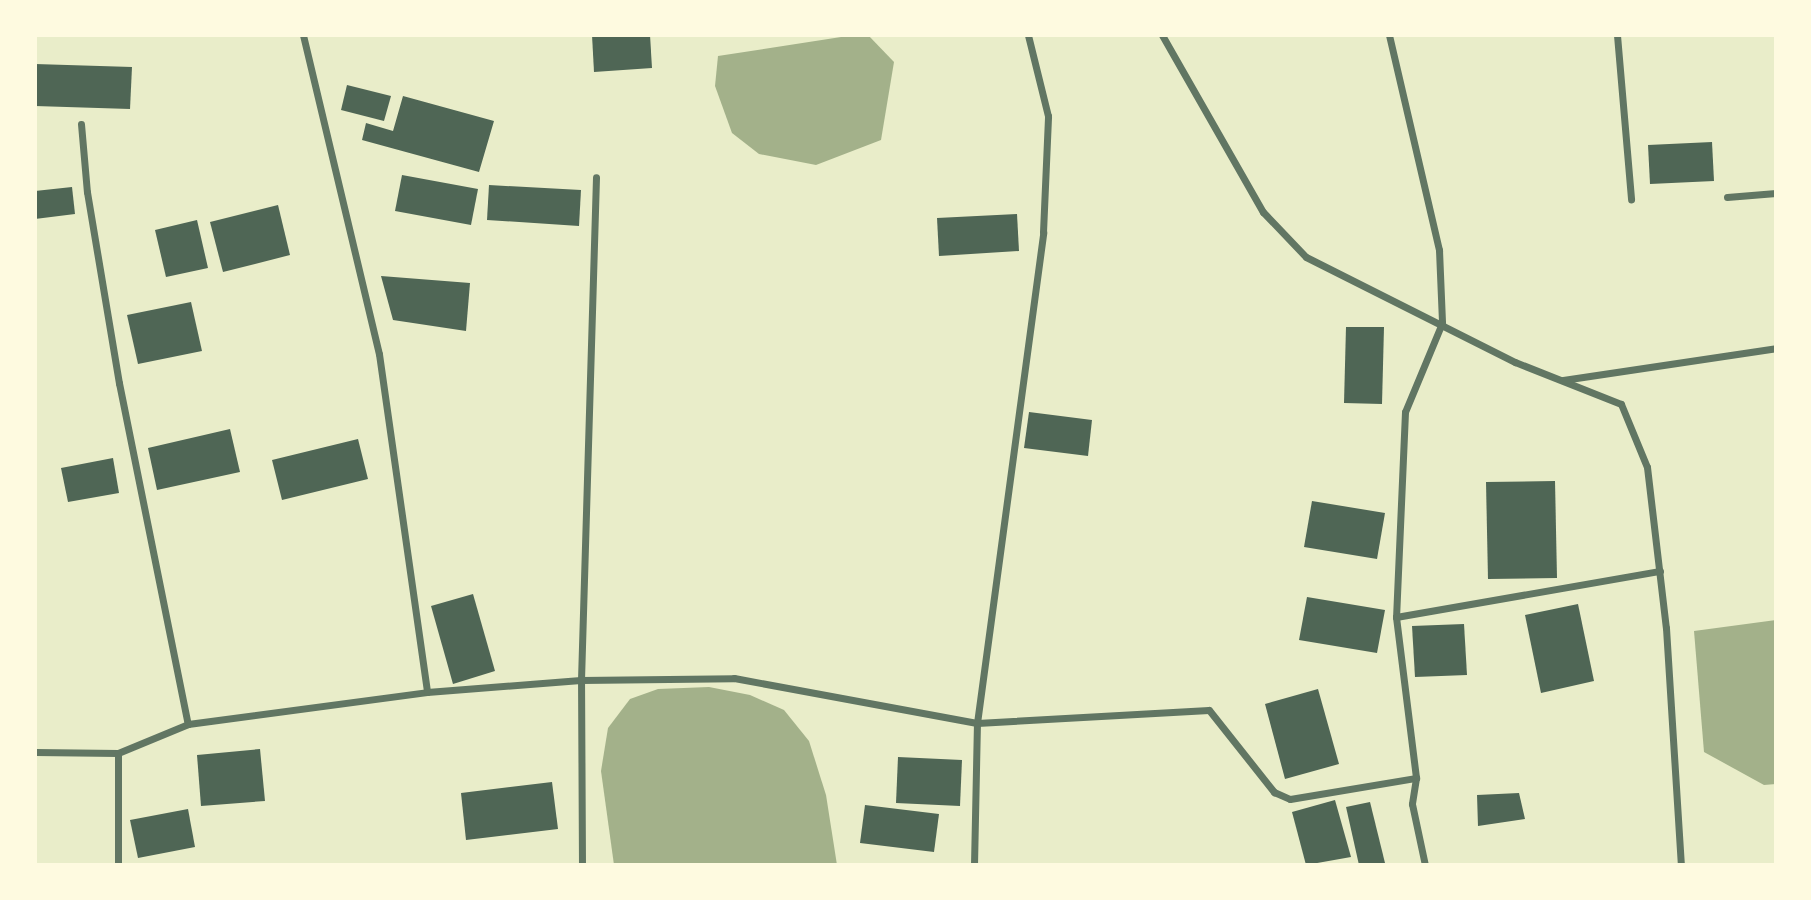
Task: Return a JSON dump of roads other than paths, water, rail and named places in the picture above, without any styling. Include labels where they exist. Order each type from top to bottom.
[{"type":"street","points":[[303,35],[379,354],[427,692]]},
{"type":"street","points":[[974,865],[977,723],[1043,232],[1048,116],[1028,35]]},
{"type":"street","points":[[1161,35],[1263,212],[1306,257],[1515,362],[1621,404],[1647,467],[1660,571],[1681,865]]},
{"type":"street","points":[[1389,35],[1439,250],[1442,323],[1405,412],[1396,617],[1416,778],[1412,804],[1425,865]]},
{"type":"street","points":[[1617,35],[1631,199]]},
{"type":"street","points":[[80,124],[87,192],[120,383],[188,724]]},
{"type":"street","points":[[582,865],[581,680],[596,177]]},
{"type":"street","points":[[1727,197],[1776,193]]},
{"type":"street","points":[[1562,381],[1776,348]]},
{"type":"street","points":[[1396,617],[1660,571]]},
{"type":"street","points":[[35,752],[118,753],[188,724],[427,692],[581,680],[734,677],[977,723],[1209,710],[1274,793],[1290,799],[1416,778]]},
{"type":"street","points":[[118,753],[118,865]]}]
